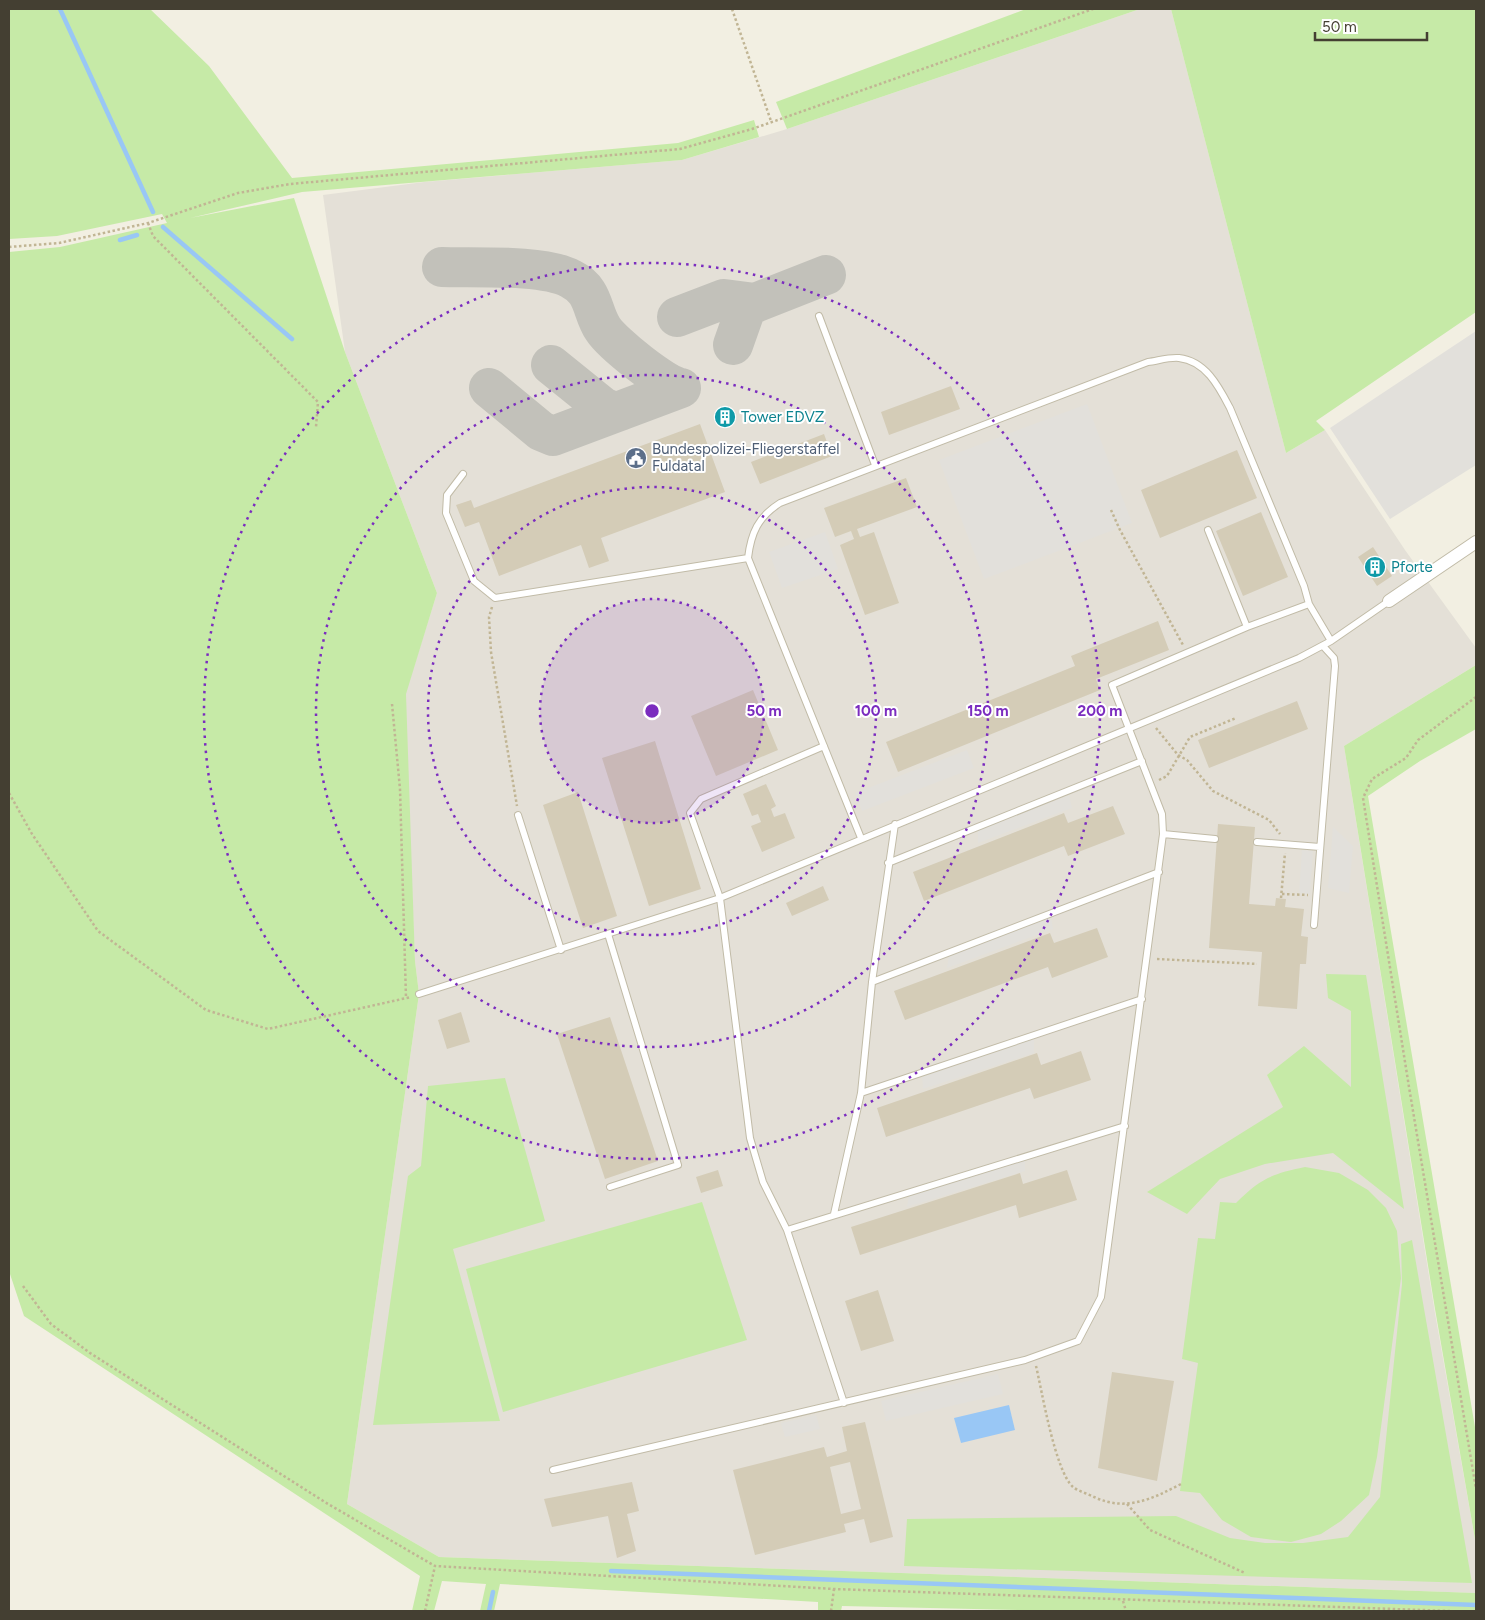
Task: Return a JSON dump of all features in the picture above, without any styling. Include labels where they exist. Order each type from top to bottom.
[{"type":"street","points":[[1389,601],[1476,542]]},
{"type":"lane","points":[[819,316],[875,465]]},
{"type":"lane","points":[[861,838],[748,558],[753,533],[765,512],[780,503],[1148,362],[1178,358],[1196,364],[1216,380],[1230,408],[1309,604],[1331,641]]},
{"type":"lane","points":[[463,474],[447,495],[446,513],[474,581],[495,598],[748,558]]},
{"type":"lane","points":[[1208,530],[1247,627]]},
{"type":"lane","points":[[419,994],[720,898],[895,824],[1151,721],[1299,658],[1331,641],[1389,601]]},
{"type":"lane","points":[[553,1470],[1034,1357],[1078,1341],[1100,1297],[1148,958],[1163,834],[1162,814],[1131,729],[1112,686],[1247,627],[1309,604]]},
{"type":"lane","points":[[1314,925],[1336,666],[1334,658],[1323,646]]},
{"type":"lane","points":[[824,746],[701,799],[693,806],[690,813],[720,898],[750,1138],[763,1182],[787,1230],[844,1403]]},
{"type":"lane","points":[[888,863],[1142,761]]},
{"type":"lane","points":[[518,815],[561,950]]},
{"type":"lane","points":[[834,1214],[861,1093],[872,982],[895,824]]},
{"type":"lane","points":[[1163,834],[1215,839]]},
{"type":"lane","points":[[1257,842],[1320,847]]},
{"type":"lane","points":[[872,982],[1159,872]]},
{"type":"lane","points":[[608,934],[678,1166],[610,1187]]},
{"type":"lane","points":[[861,1093],[1142,999]]},
{"type":"lane","points":[[787,1230],[1125,1126]]},
{"type":"path","points":[[732,9],[772,121]]},
{"type":"path","points":[[9,247],[59,243],[148,223],[238,193],[290,184],[680,149],[752,129],[1093,9]]},
{"type":"path","points":[[148,223],[153,236],[318,402],[316,426]]},
{"type":"path","points":[[1111,510],[1187,653]]},
{"type":"path","points":[[495,598],[489,617],[491,652],[518,815]]},
{"type":"path","points":[[1476,697],[1418,740],[1406,758],[1372,779],[1363,798],[1408,1087],[1476,1489]]},
{"type":"path","points":[[392,704],[400,788],[406,998]]},
{"type":"path","points":[[1151,785],[1167,776],[1190,737],[1236,718]]},
{"type":"path","points":[[1151,721],[1179,756],[1187,760],[1213,791],[1269,820],[1279,832],[1284,844],[1281,898]]},
{"type":"path","points":[[9,793],[32,834],[98,931],[206,1010],[268,1029],[419,994]]},
{"type":"path","points":[[1282,894],[1316,896]]},
{"type":"path","points":[[1148,958],[1257,964]]},
{"type":"path","points":[[24,1286],[51,1324],[90,1352],[328,1504],[435,1566],[834,1590],[1450,1611]]},
{"type":"path","points":[[1034,1357],[1057,1458],[1072,1486],[1107,1503],[1127,1504],[1156,1497],[1181,1484]]},
{"type":"path","points":[[1127,1504],[1150,1530],[1245,1573]]},
{"type":"path","points":[[425,1611],[435,1566]]},
{"type":"path","points":[[831,1611],[834,1590]]},
{"type":"path","points":[[1123,1601],[1126,1611]]},
{"type":"shaded area","points":[[1140,9],[1171,9],[1286,453],[1325,430],[1405,550],[1476,648],[1476,665],[1344,746],[1435,1313],[1476,1545],[1476,1593],[439,1557],[347,1504],[419,994],[415,961],[404,698],[437,593],[345,352],[323,195],[424,182],[682,160],[787,129]]},
{"type":"shaded area","points":[[1476,331],[1476,465],[1390,519],[1330,428]]},
{"type":"shaded area","points":[[1087,404],[1132,523],[984,579],[939,460]]},
{"type":"shaded area","points":[[825,532],[838,569],[782,588],[769,552]]},
{"type":"shaded area","points":[[967,750],[974,768],[862,811],[855,793]]},
{"type":"shaded area","points":[[1069,795],[1072,808],[978,843],[978,831]]},
{"type":"shaded area","points":[[1333,827],[1353,846],[1349,893],[1328,888]]},
{"type":"shaded area","points":[[1302,850],[1313,851],[1310,894],[1299,893]]},
{"type":"shaded area","points":[[1051,917],[1053,929],[947,968],[949,955]]},
{"type":"shaded area","points":[[1034,1039],[1034,1053],[923,1089],[922,1077]]},
{"type":"shaded area","points":[[1025,1158],[1025,1171],[907,1207],[909,1194]]},
{"type":"shaded area","points":[[998,1374],[1003,1394],[886,1421],[881,1401]]},
{"type":"shaded area","points":[[816,1415],[820,1429],[785,1437],[781,1423]]},
{"type":"green space","points":[[9,9],[150,9],[209,66],[292,178],[678,143],[754,120],[759,137],[682,160],[302,192],[190,218],[294,198],[345,352],[437,593],[406,694],[415,961],[419,994],[347,1504],[439,1557],[1476,1593],[1476,1611],[1057,1611],[842,1606],[841,1611],[818,1611],[818,1602],[500,1584],[494,1611],[480,1611],[486,1584],[442,1581],[434,1611],[412,1611],[420,1576],[24,1316],[9,1271],[9,252],[60,247],[167,223],[162,214],[57,236],[9,239]]},
{"type":"green space","points":[[1026,9],[1140,9],[787,129],[776,102]]},
{"type":"green space","points":[[1171,9],[1476,9],[1476,312],[1316,421],[1325,430],[1286,453]]},
{"type":"green space","points":[[1476,665],[1476,729],[1420,761],[1368,796],[1476,1433],[1476,1545],[1435,1309],[1344,746]]},
{"type":"green space","points":[[1326,974],[1366,975],[1404,1209],[1333,1153],[1265,1164],[1220,1179],[1187,1214],[1147,1192],[1283,1107],[1267,1075],[1304,1046],[1351,1087],[1351,1011],[1328,998]]},
{"type":"green space","points":[[505,1078],[545,1221],[453,1249],[500,1421],[373,1425],[408,1176],[421,1166],[428,1086]]},
{"type":"green space","points":[[1305,1167],[1339,1173],[1368,1190],[1386,1208],[1397,1231],[1401,1278],[1377,1457],[1369,1495],[1341,1521],[1321,1534],[1291,1542],[1251,1537],[1222,1520],[1200,1493],[1180,1491],[1198,1363],[1182,1359],[1198,1238],[1215,1239],[1220,1202],[1236,1203],[1259,1183],[1283,1172]]},
{"type":"green space","points":[[702,1202],[747,1340],[503,1412],[466,1269]]},
{"type":"green space","points":[[1412,1240],[1472,1583],[904,1566],[907,1519],[1176,1516],[1230,1538],[1265,1543],[1303,1543],[1348,1537],[1380,1497],[1402,1284],[1401,1244]]},
{"type":"water","points":[[1009,1405],[1015,1430],[961,1443],[954,1418]]},
{"type":"building","points":[[951,386],[960,409],[889,435],[881,412]]},
{"type":"building","name":"Tower EDVZ","points":[[725,406],[735,413],[736,417],[729,427],[725,428],[715,421],[714,417],[721,407]]},
{"type":"building","points":[[700,424],[725,492],[601,538],[609,561],[589,568],[581,545],[499,576],[479,522],[465,527],[456,505],[471,500],[474,508]]},
{"type":"building","points":[[824,434],[832,456],[760,484],[751,462]]},
{"type":"building","points":[[1237,450],[1257,498],[1160,538],[1141,490]]},
{"type":"building","points":[[906,478],[917,507],[857,529],[860,537],[874,532],[899,603],[865,615],[840,545],[854,539],[851,531],[835,537],[824,508]]},
{"type":"building","points":[[1261,512],[1288,577],[1243,596],[1216,531]]},
{"type":"building","name":"Pforte","points":[[1373,547],[1392,576],[1377,586],[1358,557]]},
{"type":"building","points":[[1158,621],[1169,650],[1096,679],[1100,690],[898,772],[886,742],[1075,666],[1071,656]]},
{"type":"building","points":[[753,690],[778,750],[716,776],[691,716]]},
{"type":"building","points":[[1297,701],[1308,729],[1209,768],[1198,740]]},
{"type":"building","points":[[655,741],[701,889],[649,906],[602,758]]},
{"type":"building","points":[[766,784],[776,806],[771,809],[774,817],[785,813],[795,838],[762,852],[751,826],[761,822],[758,814],[752,816],[743,794]]},
{"type":"building","points":[[578,792],[617,916],[583,928],[543,805]]},
{"type":"building","points":[[1113,806],[1125,834],[1068,856],[1064,846],[924,901],[913,872],[1064,813],[1068,823]]},
{"type":"building","points":[[1218,824],[1255,827],[1249,904],[1275,906],[1276,898],[1286,899],[1285,907],[1304,909],[1301,936],[1308,937],[1306,964],[1300,964],[1297,1009],[1258,1006],[1262,952],[1209,948]]},
{"type":"building","points":[[823,886],[829,900],[792,916],[786,903]]},
{"type":"building","points":[[1097,928],[1108,957],[1052,978],[1048,967],[905,1020],[894,991],[1050,933],[1054,943]]},
{"type":"building","points":[[461,1012],[470,1042],[447,1049],[438,1020]]},
{"type":"building","points":[[610,1017],[658,1161],[605,1179],[557,1034]]},
{"type":"building","points":[[1081,1051],[1091,1080],[1034,1099],[1030,1088],[886,1137],[877,1108],[1037,1053],[1041,1065]]},
{"type":"building","points":[[718,1170],[723,1186],[701,1193],[696,1177]]},
{"type":"building","points":[[1067,1170],[1077,1200],[1019,1218],[1016,1205],[860,1255],[851,1227],[1020,1173],[1023,1184]]},
{"type":"building","points":[[878,1290],[894,1341],[861,1351],[845,1301]]},
{"type":"building","points":[[1112,1372],[1174,1381],[1157,1481],[1098,1468]]},
{"type":"building","points":[[865,1422],[893,1537],[870,1543],[864,1519],[844,1524],[846,1532],[755,1555],[733,1470],[824,1447],[827,1457],[847,1451],[842,1427]],"holes":[[[850,1462],[861,1509],[841,1514],[830,1467]]]},
{"type":"building","points":[[632,1482],[639,1511],[627,1514],[636,1551],[617,1558],[608,1516],[552,1527],[544,1499]]},
{"type":"waterway","points":[[60,9],[153,212]]},
{"type":"waterway","points":[[163,227],[292,339]]},
{"type":"waterway","points":[[120,240],[137,235]]},
{"type":"waterway","points":[[611,1571],[1476,1605]]},
{"type":"waterway","points":[[489,1611],[493,1592]]},
{"type":"taxiway","points":[[442,267],[527,269],[559,274],[571,279],[579,284],[589,295],[599,322],[608,335],[627,353],[663,380],[681,388]]},
{"type":"taxiway","points":[[677,317],[724,299],[755,303],[826,275]]},
{"type":"taxiway","points":[[733,345],[745,311],[748,306],[755,303]]},
{"type":"taxiway","points":[[551,365],[603,407],[612,411],[620,411]]},
{"type":"taxiway","points":[[489,388],[541,431],[553,436],[681,388]]},
{"type":"place","name":"Tower EDVZ","points":[[725,417]]},
{"type":"place","name":"Bundespolizei-Fliegerstaffel Fuldatal","points":[[636,458]]},
{"type":"place","name":"Pforte","points":[[1375,567]]}]
